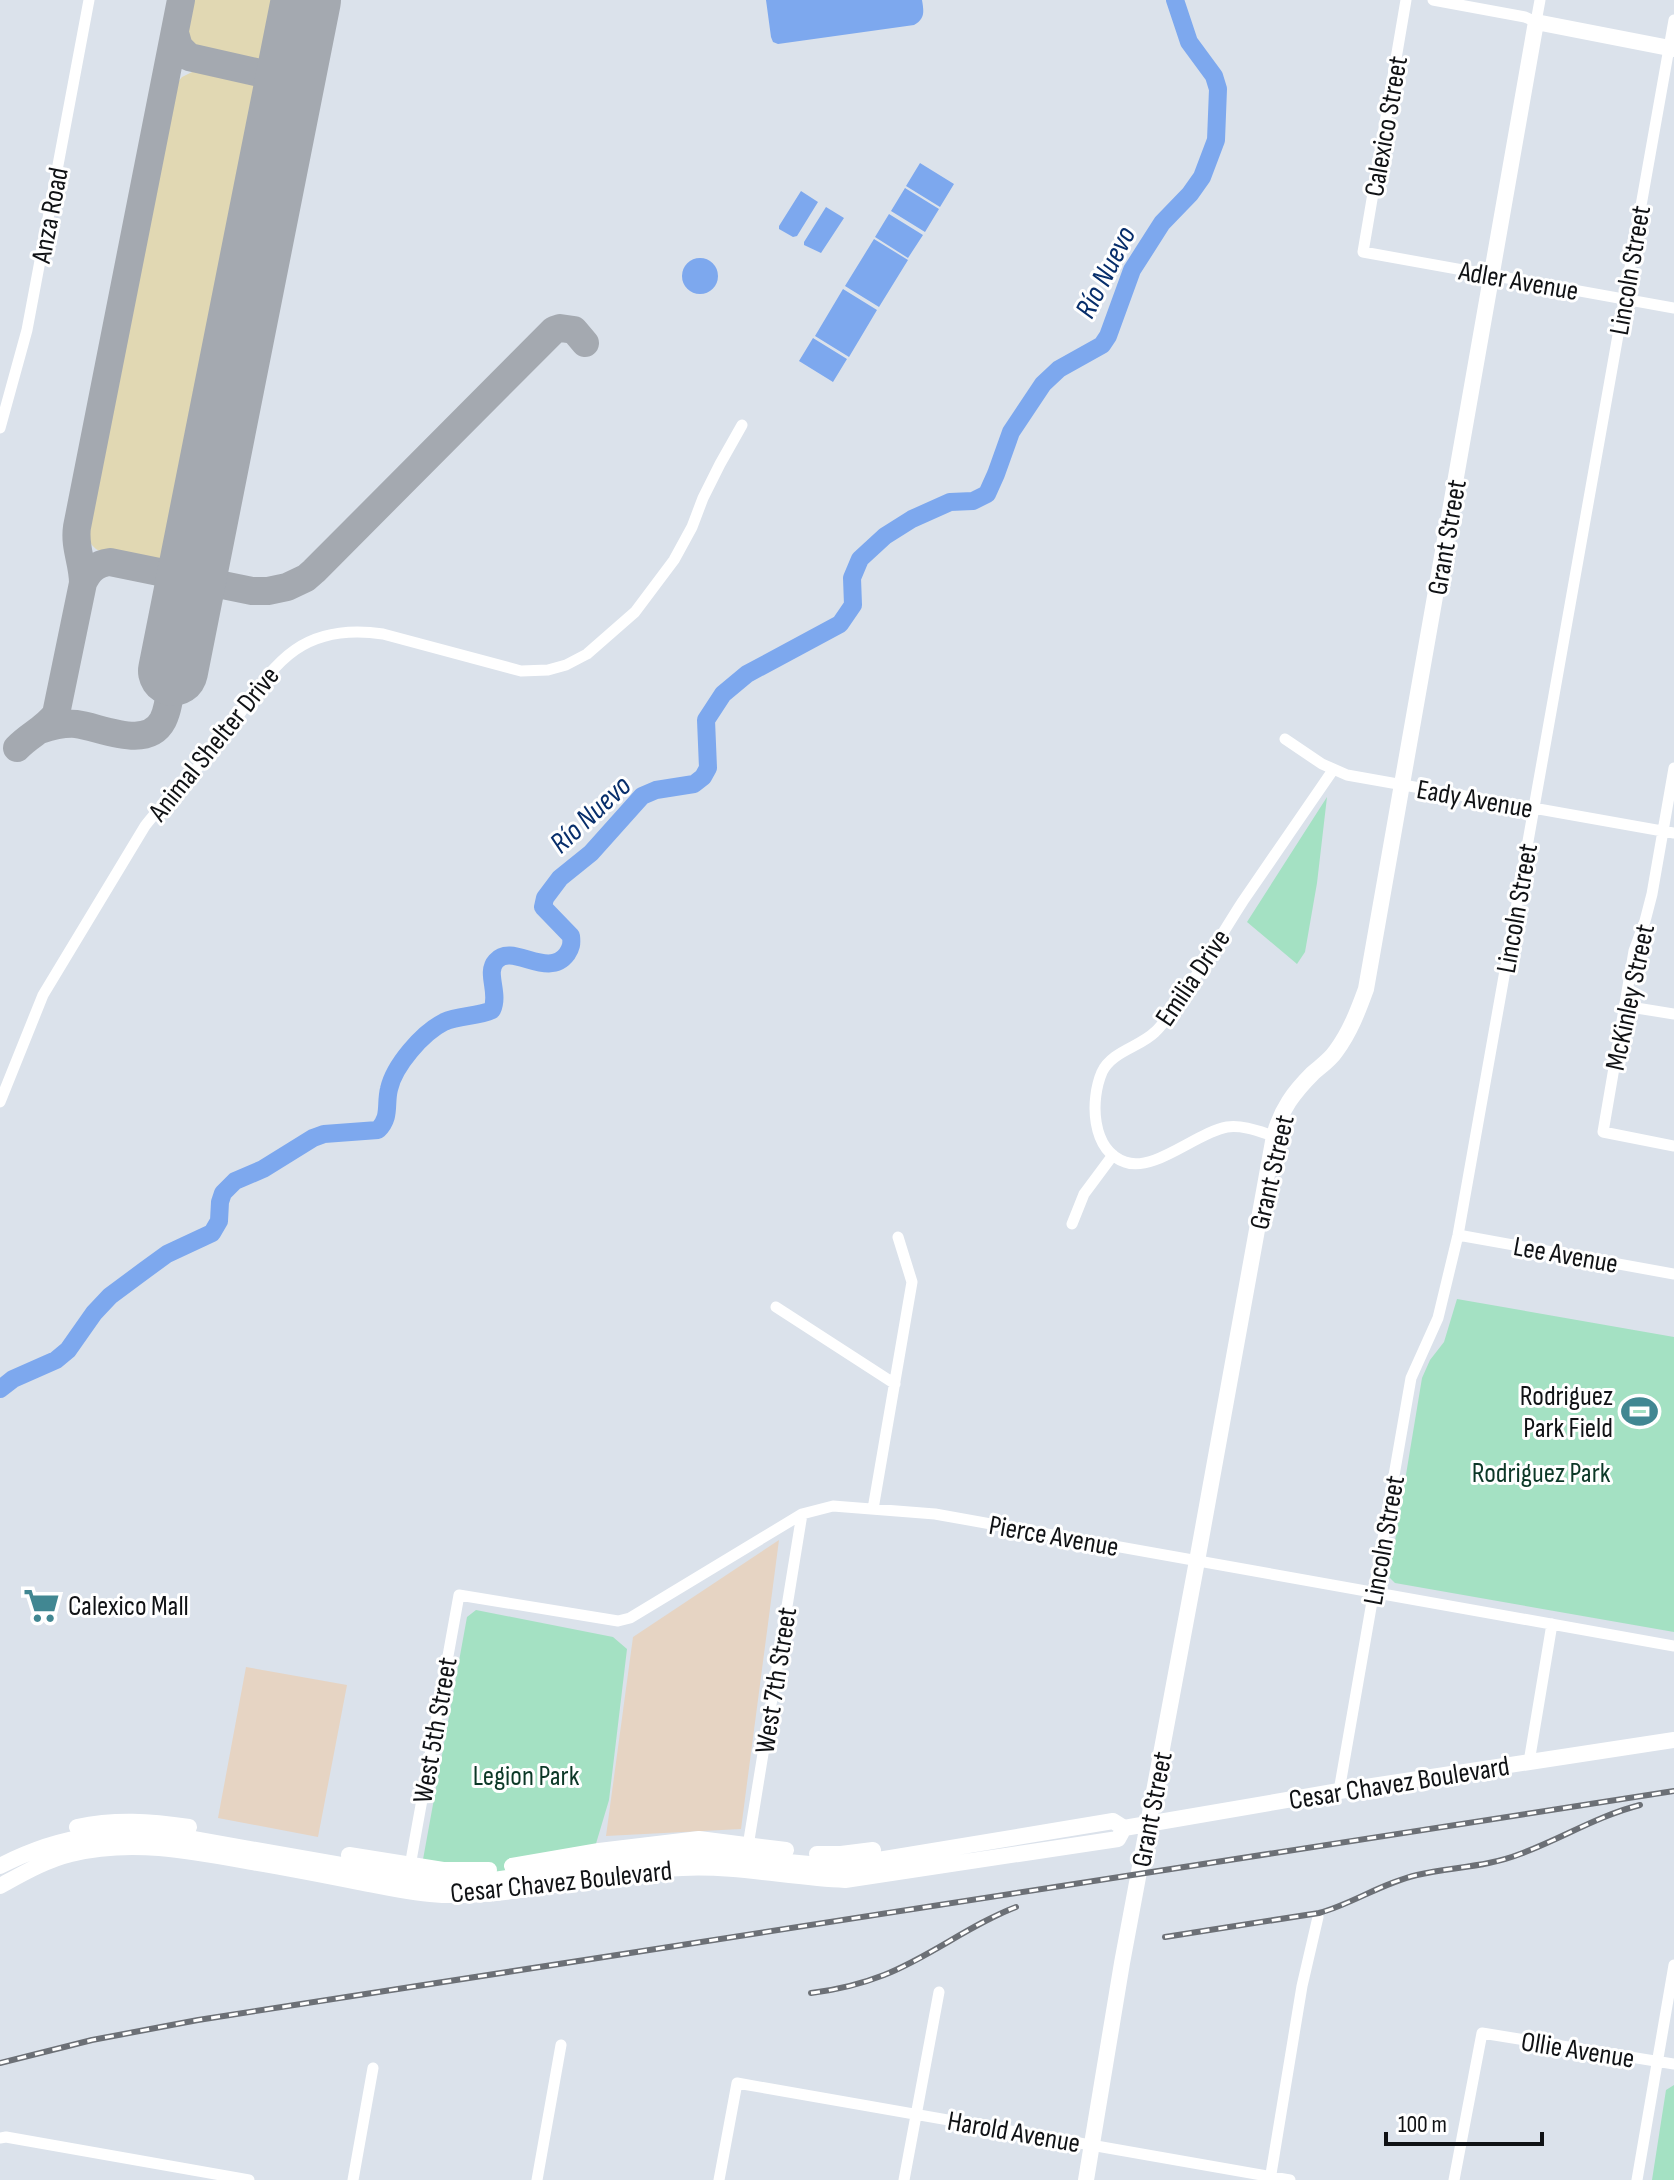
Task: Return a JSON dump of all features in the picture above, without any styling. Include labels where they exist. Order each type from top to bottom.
[{"type":"main road","points":[[1536,22],[1671,49]]},
{"type":"main road","name":"Grant Street","points":[[1086,2180],[1122,1963],[1274,1136],[1279,1117],[1289,1100],[1335,1054],[1353,1025],[1366,989],[1536,22]]},
{"type":"main road","name":"Cesar Chavez Boulevard","points":[[0,1866],[28,1851],[77,1837],[146,1833],[458,1883],[685,1852],[842,1866],[1113,1821],[1124,1828],[1339,1791],[1674,1740]]},
{"type":"main road","points":[[0,1854],[65,1829],[112,1821],[203,1829],[410,1866],[461,1871],[699,1839],[828,1855],[1011,1829],[1028,1835]]},
{"type":"main road","name":"Cesar Chavez Boulevard","points":[[0,1886],[67,1855],[101,1848],[129,1847],[206,1853],[428,1894],[507,1893],[594,1878],[691,1868],[845,1880],[1118,1839],[1124,1828]]},
{"type":"street","name":"Anza Road","points":[[0,428],[27,330],[89,0]]},
{"type":"street","name":"Calexico Street","points":[[1363,252],[1406,0]]},
{"type":"street","points":[[1433,0],[1525,17],[1536,22]]},
{"type":"street","name":"Grant Street","points":[[1536,22],[1540,0]]},
{"type":"street","name":"Lincoln Street","points":[[1339,1791],[1411,1378],[1438,1318],[1458,1235],[1674,20]]},
{"type":"street","name":"Adler Avenue","points":[[1363,252],[1674,308]]},
{"type":"street","name":"Animal Shelter Drive","points":[[0,1102],[43,995],[145,826],[218,745],[265,676],[283,658],[321,638],[343,632],[368,631],[521,671],[548,670],[566,665],[587,654],[635,612],[674,560],[708,487],[742,425]]},
{"type":"street","name":"Eady Avenue","points":[[1285,739],[1333,770],[1402,786],[1668,832]]},
{"type":"street","name":"McKinley Street","points":[[1674,768],[1668,832],[1634,951],[1603,1132],[1674,1146]]},
{"type":"street","name":"Emilia Drive","points":[[1113,1155],[1098,1131],[1095,1111],[1103,1069],[1114,1057],[1154,1033],[1173,1010],[1333,770]]},
{"type":"street","points":[[1624,1006],[1674,1014]]},
{"type":"street","points":[[1072,1224],[1084,1194],[1113,1155],[1123,1162],[1142,1163],[1163,1157],[1207,1133],[1224,1128],[1242,1126],[1274,1136]]},
{"type":"street","name":"Lee Avenue","points":[[1458,1235],[1674,1274]]},
{"type":"street","points":[[873,1509],[912,1282],[898,1237]]},
{"type":"street","points":[[776,1307],[895,1384]]},
{"type":"street","name":"Pierce Avenue","points":[[459,1595],[618,1621],[630,1618],[802,1514],[833,1506],[935,1514],[1674,1646]]},
{"type":"street","name":"West 7th Street","points":[[748,1846],[802,1514]]},
{"type":"street","name":"West 5th Street","points":[[410,1866],[459,1595]]},
{"type":"street","points":[[1529,1762],[1552,1624]]},
{"type":"street","points":[[1270,2178],[1302,1986],[1318,1917]]},
{"type":"street","points":[[1637,2180],[1674,1965]]},
{"type":"street","points":[[904,2180],[939,1992]]},
{"type":"street","name":"Ollie Avenue","points":[[1454,2180],[1482,2033],[1674,2064]]},
{"type":"street","points":[[537,2180],[561,2045]]},
{"type":"street","points":[[353,2180],[373,2068]]},
{"type":"street","name":"Harold Avenue","points":[[719,2180],[737,2083],[1290,2180]]},
{"type":"street","points":[[0,2138],[249,2180]]},
{"type":"street","points":[[168,2180],[171,2167]]},
{"type":"shaded area","points":[[779,1540],[741,1829],[606,1836],[633,1637]]},
{"type":"shaded area","points":[[246,1667],[347,1685],[318,1837],[218,1818]]},
{"type":"green space","points":[[1327,797],[1305,952],[1297,964],[1247,922]]},
{"type":"green space","name":"Rodriguez Park","points":[[1457,1299],[1674,1337],[1674,1632],[1395,1583],[1389,1577],[1422,1378],[1430,1360],[1444,1342]]},
{"type":"green space","name":"Legion Park","points":[[476,1610],[613,1637],[627,1649],[609,1800],[592,1857],[490,1875],[422,1865],[467,1617]]},
{"type":"green space","points":[[1674,2085],[1674,2180],[1652,2180],[1666,2090]]},
{"type":"sand","points":[[192,0],[288,0],[278,46],[269,59],[256,63],[198,50],[186,33]]},
{"type":"sand","points":[[194,71],[256,84],[266,96],[266,107],[180,547],[169,560],[153,562],[96,549],[87,532],[174,87],[182,77]]},
{"type":"water","points":[[766,0],[922,0],[923,12],[922,18],[914,25],[778,44],[771,37]]},
{"type":"water","points":[[920,163],[954,184],[940,207],[906,186]]},
{"type":"water","points":[[905,188],[939,209],[925,232],[891,211]]},
{"type":"water","points":[[801,191],[818,202],[797,236],[793,237],[779,226]]},
{"type":"water","points":[[826,207],[844,218],[821,253],[804,245],[804,242]]},
{"type":"water","points":[[889,214],[923,235],[908,258],[875,237]]},
{"type":"water","points":[[874,239],[908,260],[879,307],[845,286]]},
{"type":"water","points":[[700,258],[713,263],[718,276],[713,289],[700,294],[687,289],[682,276],[687,263]]},
{"type":"water","points":[[843,289],[877,310],[849,357],[815,336]]},
{"type":"water","points":[[813,338],[847,359],[833,382],[799,361]]},
{"type":"waterway","name":"Río Nuevo","points":[[0,1389],[13,1379],[56,1360],[68,1350],[110,1296],[145,1270],[167,1254],[212,1233],[219,1221],[223,1193],[235,1181],[263,1169],[324,1134],[378,1130],[386,1116],[392,1080],[418,1042],[444,1022],[492,1010],[492,971],[496,961],[503,956],[511,956],[550,963],[559,961],[567,954],[571,936],[543,907],[545,898],[560,878],[591,853],[642,796],[656,790],[694,784],[703,777],[708,768],[706,720],[723,694],[747,674],[840,624],[853,605],[852,578],[860,559],[885,536],[912,519],[950,502],[973,501],[987,494],[1011,432],[1043,384],[1059,369],[1102,345],[1132,270],[1162,223],[1202,177],[1216,140],[1218,89],[1214,76],[1189,42],[1175,0]]},
{"type":"taxiway","points":[[83,583],[77,527],[181,0]]},
{"type":"taxiway","points":[[260,73],[284,62],[296,42],[301,24]]},
{"type":"taxiway","points":[[175,33],[179,47],[189,57],[260,73],[267,78],[279,97],[281,127]]},
{"type":"taxiway","points":[[17,748],[56,714],[83,583],[94,568],[110,562],[252,591],[287,587],[314,571],[554,330],[574,330],[585,343]]},
{"type":"taxiway","points":[[40,730],[72,724],[123,735],[146,734],[156,729],[163,720],[173,671]]},
{"type":"runway","points":[[173,671],[306,0]]},
{"type":"railway","points":[[0,2063],[92,2040],[198,2020],[1674,1791]]},
{"type":"railway","points":[[1165,1937],[1319,1913],[1404,1879],[1507,1858],[1640,1805]]},
{"type":"railway","points":[[811,1993],[884,1975],[1016,1907]]},
{"type":"place","name":"Rodriguez Park Field","points":[[1639,1411]]},
{"type":"place","name":"Calexico Mall","points":[[42,1605]]}]
